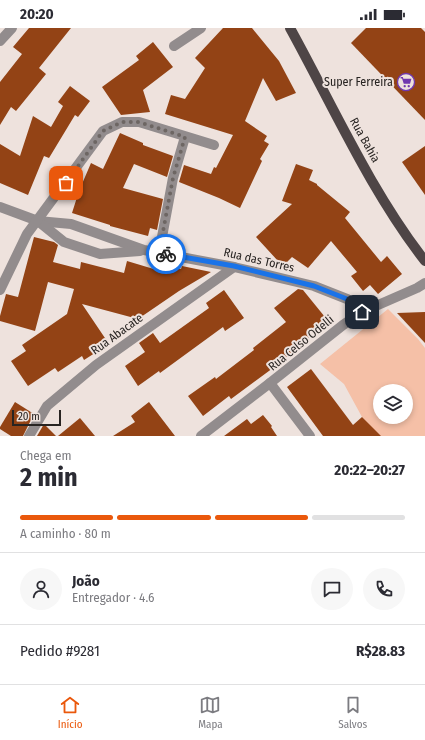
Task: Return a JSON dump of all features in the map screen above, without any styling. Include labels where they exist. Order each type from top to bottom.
[{"type":"main road","name":"Rua Bahia","points":[[290,28],[370,176],[413,245],[425,261]]},
{"type":"street","points":[[0,40],[12,28]]},
{"type":"street","points":[[174,46],[201,28]]},
{"type":"street","points":[[0,290],[27,234],[103,131],[122,122],[139,122],[214,145]]},
{"type":"street","points":[[159,253],[173,178],[185,137]]},
{"type":"street","name":"Rua das Torres","points":[[0,207],[38,221],[71,224],[144,250],[234,266],[314,286],[347,299],[362,312]]},
{"type":"street","name":"Rua das Torres","points":[[38,221],[64,242],[100,254],[144,250]]},
{"type":"street","name":"Rua Abacate","points":[[29,436],[47,406],[96,365],[234,266]]},
{"type":"street","name":"Rua Celso Odelli","points":[[201,436],[343,325],[362,312],[425,283]]},
{"type":"street","points":[[270,383],[310,436]]},
{"type":"shaded area","points":[[388,309],[425,348],[425,436],[380,436],[362,417],[344,384],[320,364]]},
{"type":"building","points":[[29,28],[71,28],[39,68],[46,74],[16,111],[11,107],[0,125],[0,82],[22,54],[13,47]]},
{"type":"building","points":[[223,28],[252,28],[279,61],[296,93],[276,101],[263,78],[245,121],[267,136],[264,141],[269,144],[260,159],[262,161],[240,208],[179,182],[184,165],[211,174],[214,167],[216,168],[233,135],[165,114],[171,95],[185,99],[205,68],[195,58]]},
{"type":"building","name":"Super Ferreira","points":[[366,28],[421,28],[425,32],[425,120],[351,43]]},
{"type":"building","points":[[153,42],[173,67],[143,90],[150,112],[121,115],[102,87],[139,60],[136,56]]},
{"type":"building","points":[[70,86],[90,101],[78,117],[75,115],[49,158],[44,156],[28,195],[0,183],[0,144],[20,156],[33,116],[51,127],[63,106],[58,102]]},
{"type":"building","points":[[120,133],[143,143],[143,145],[173,156],[167,177],[134,164],[123,188],[163,199],[157,230],[150,228],[148,236],[110,226],[72,213],[79,191],[91,163],[103,169]]},
{"type":"building","points":[[425,146],[425,195],[402,162]]},
{"type":"building","points":[[296,164],[313,170],[309,180],[317,184],[350,212],[345,218],[381,262],[387,256],[402,274],[378,294],[370,285],[363,291],[351,276],[357,272],[331,241],[308,268],[292,257],[286,263],[278,261],[256,237],[292,204],[282,201]]},
{"type":"building","points":[[34,237],[54,242],[58,245],[53,262],[80,269],[81,262],[124,273],[127,261],[157,270],[157,264],[181,269],[182,266],[211,272],[179,291],[138,319],[82,304],[109,344],[84,360],[82,356],[58,372],[55,368],[28,386],[11,361],[26,351],[22,345],[67,314],[74,289],[48,282],[35,331],[0,321],[6,294],[18,297]]},
{"type":"building","points":[[298,289],[303,290],[329,322],[273,368],[231,399],[229,396],[203,416],[188,396],[215,377],[216,379],[254,350],[253,348],[286,322],[274,308]]},
{"type":"building","points":[[224,290],[244,318],[225,331],[223,327],[160,373],[159,371],[138,386],[125,366],[145,352],[139,343],[153,333],[160,343],[209,308],[206,303]]},
{"type":"building","points":[[425,312],[425,343],[397,313]]},
{"type":"building","points":[[311,369],[353,425],[362,417],[381,436],[323,436],[287,387]]},
{"type":"building","points":[[15,402],[34,414],[23,436],[11,436],[0,429]]},
{"type":"building","points":[[149,402],[175,436],[113,436],[135,422],[131,416]]},
{"type":"building","points":[[263,415],[272,426],[271,427],[277,436],[224,436],[247,419],[251,424]]},
{"type":"building","points":[[80,418],[95,436],[58,436]]},
{"type":"building","points":[[44,424],[56,436],[37,436]]},
{"type":"way so far","points":[[66,183],[103,131],[122,122],[139,122],[185,137],[173,178],[159,253],[166,254]]},
{"type":"place","name":"Super Ferreira","points":[[406,82]]},
{"type":"route","points":[[166,254],[234,266],[314,286],[347,299],[362,312]]}]
